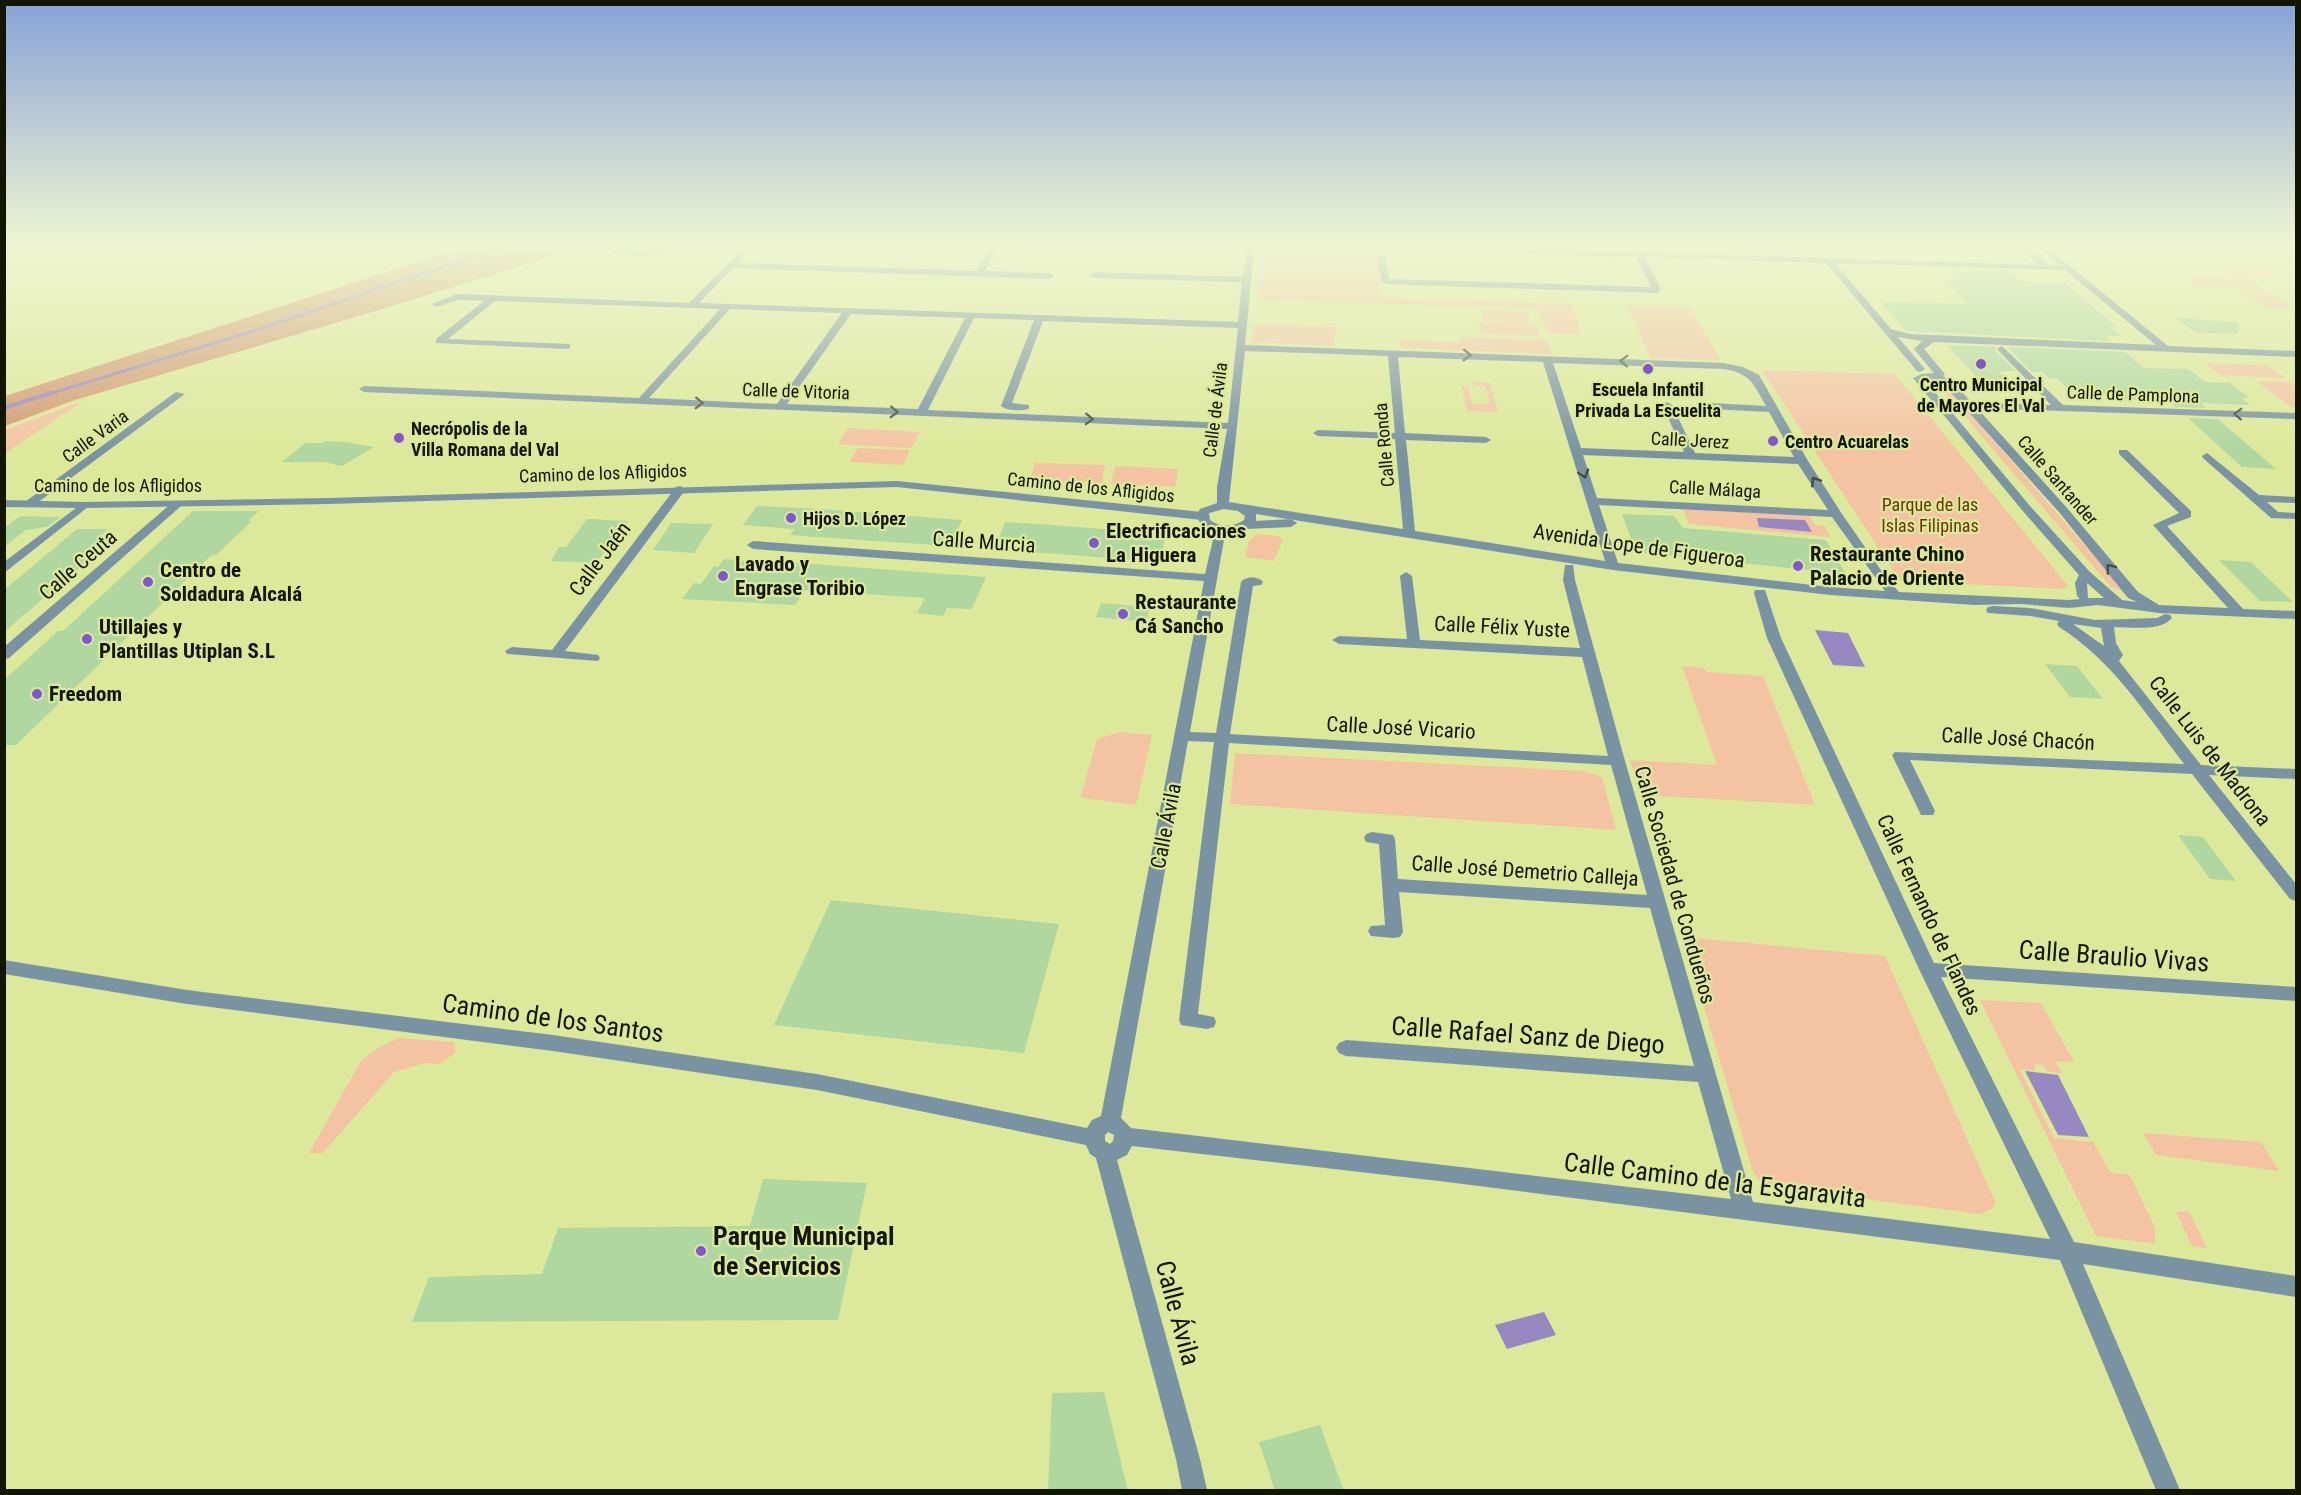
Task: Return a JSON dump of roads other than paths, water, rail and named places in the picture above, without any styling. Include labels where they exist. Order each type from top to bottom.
[{"type":"street","points":[[473,314],[439,341],[567,346]]},
{"type":"street","points":[[641,401],[721,314]]},
{"type":"street","points":[[780,407],[846,314]]},
{"type":"street","points":[[941,314],[1244,325]]},
{"type":"street","name":"Calle de Ávila","points":[[1223,505],[1223,487],[1245,314]]},
{"type":"street","name":"Calle Santander","points":[[1872,314],[1929,373],[1949,384],[2063,510],[2133,595],[2146,604]]},
{"type":"street","points":[[2123,314],[2166,349]]},
{"type":"street","points":[[921,413],[971,315]]},
{"type":"street","points":[[1035,408],[1006,406],[1039,318]]},
{"type":"street","points":[[1886,330],[1908,337],[1932,339],[2296,354]]},
{"type":"street","name":"Calle Santander","points":[[1929,373],[1919,349],[1932,339]]},
{"type":"street","points":[[2156,340],[2296,346]]},
{"type":"street","points":[[1241,348],[1547,358],[1724,366],[1740,369],[1755,377],[1802,461],[1836,514],[1881,579],[1898,597]]},
{"type":"street","points":[[2002,349],[2060,408]]},
{"type":"street","name":"Calle Ronda","points":[[1393,353],[1398,436],[1409,534]]},
{"type":"street","points":[[1547,358],[1613,566]]},
{"type":"street","name":"Calle Santander","points":[[1929,373],[1918,378],[2088,579],[2124,598],[2146,604]]},
{"type":"street","name":"Calle de Vitoria","points":[[364,389],[1231,425]]},
{"type":"street","name":"Calle Varia","points":[[29,504],[180,394]]},
{"type":"street","points":[[1667,405],[1691,456]]},
{"type":"street","name":"Calle de Pamplona","points":[[1968,405],[2296,416]]},
{"type":"street","points":[[1710,406],[1773,409]]},
{"type":"street","points":[[1318,433],[1486,440]]},
{"type":"street","name":"Calle Jerez","points":[[1577,451],[1802,461]]},
{"type":"street","points":[[2123,452],[2187,514],[2159,525],[2239,612]]},
{"type":"street","points":[[2207,456],[2275,515],[2296,516]]},
{"type":"street","name":"Camino de los Afligidos","points":[[4,503],[177,504],[897,484],[1202,516]]},
{"type":"street","name":"Calle Jaén","points":[[555,655],[680,489]]},
{"type":"street","points":[[2255,498],[2296,500]]},
{"type":"street","name":"Calle Málaga","points":[[1593,501],[1836,514]]},
{"type":"street","name":"Calle Ceuta","points":[[4,655],[177,504]]},
{"type":"street","points":[[4,569],[84,505]]},
{"type":"street","points":[[1223,505],[1209,508],[1202,516],[1206,523],[1223,529]]},
{"type":"street","name":"Avenida Lope de Figueroa","points":[[1223,505],[1613,566],[1898,597],[2035,609],[2094,610],[2146,604],[2167,614],[2239,612],[2296,615]]},
{"type":"street","points":[[1242,508],[1251,515],[1250,522],[1246,525]]},
{"type":"street","name":"Avenida Lope de Figueroa","points":[[1223,529],[1288,522],[1569,568],[1760,593],[1898,605],[2094,610],[2296,624]]},
{"type":"street","name":"Calle Ávila","points":[[1117,1130],[1183,736],[1219,534],[1223,529]]},
{"type":"street","name":"Calle Murcia","points":[[753,545],[1211,578]]},
{"type":"street","name":"Calle Sociedad de Condueños","points":[[1569,568],[1569,580],[1617,761],[1745,1212]]},
{"type":"street","name":"Calle Félix Yuste","points":[[1406,576],[1414,644]]},
{"type":"street","points":[[2088,579],[2081,583],[2094,610]]},
{"type":"street","name":"Calle Santander","points":[[2088,579],[2094,610]]},
{"type":"street","name":"Calle Ávila","points":[[1207,1022],[1188,1020],[1222,739],[1247,582],[1257,582]]},
{"type":"street","name":"Calle Fernando de Flandes","points":[[1760,593],[1774,638],[1928,969],[2067,1251],[2168,1491]]},
{"type":"street","name":"Calle Luis de Madrona","points":[[2035,609],[2089,639],[2114,660],[2195,768],[2296,895]]},
{"type":"street","name":"Avenida Lope de Figueroa","points":[[2094,610],[2160,622],[2167,614]]},
{"type":"street","name":"Calle Luis de Madrona","points":[[2089,639],[2086,633],[2094,610]]},
{"type":"street","name":"Calle Luis de Madrona","points":[[2094,610],[2101,638],[2109,643],[2116,655],[2114,660]]},
{"type":"street","name":"Calle Félix Yuste","points":[[1339,640],[1589,653]]},
{"type":"street","points":[[512,651],[593,658]]},
{"type":"street","name":"Calle José Vicario","points":[[1183,736],[1617,761]]},
{"type":"street","name":"Calle José Chacón","points":[[1927,811],[1900,755],[2195,768]]},
{"type":"street","points":[[2195,768],[2296,774]]},
{"type":"street","name":"Calle José Demetrio Calleja","points":[[1372,838],[1387,839],[1394,932],[1377,931]]},
{"type":"street","name":"Calle José Demetrio Calleja","points":[[1391,885],[1657,902]]},
{"type":"street","name":"Camino de los Santos","points":[[4,967],[187,997],[553,1043],[817,1082],[1099,1145]]},
{"type":"street","name":"Calle Braulio Vivas","points":[[1928,969],[2296,994]]},
{"type":"street","name":"Calle Rafael Sanz de Diego","points":[[1346,1048],[1705,1076]]},
{"type":"street","points":[[1099,1145],[1120,1148],[1117,1130]]},
{"type":"street","name":"Calle Camino de la Esgaravita","points":[[1117,1130],[1745,1212],[2067,1251],[2296,1286]]},
{"type":"street","name":"Calle Ávila","points":[[1099,1145],[1188,1459],[1194,1491]]},
{"type":"waterway","points":[[46,395],[304,314]]},
{"type":"waterway","points":[[4,408],[51,393]]},
{"type":"place","name":"Centro Municipal de Mayores El Val","points":[[1981,364]]},
{"type":"place","name":"Escuela Infantil Privada La Escuelita","points":[[1648,369]]},
{"type":"place","name":"Necrópolis de la Villa Romana del Val","points":[[399,438]]},
{"type":"place","name":"Centro Acuarelas","points":[[1773,441]]},
{"type":"place","name":"Hijos D. López","points":[[791,518]]},
{"type":"place","name":"Electrificaciones La Higuera","points":[[1094,543]]},
{"type":"place","name":"Restaurante Chino Palacio de Oriente","points":[[1798,566]]},
{"type":"place","name":"Lavado y Engrase Toribio","points":[[723,576]]},
{"type":"place","name":"Centro de Soldadura Alcalá","points":[[148,582]]},
{"type":"place","name":"Restaurante Cá Sancho","points":[[1123,614]]},
{"type":"place","name":"Utillajes y Plantillas Utiplan S.L","points":[[87,639]]},
{"type":"place","name":"Freedom","points":[[37,694]]},
{"type":"place","name":"Parque Municipal de Servicios","points":[[701,1251]]},
{"type":"park label","name":"Parque de las Islas Filipinas","points":[[1930,514]]}]
